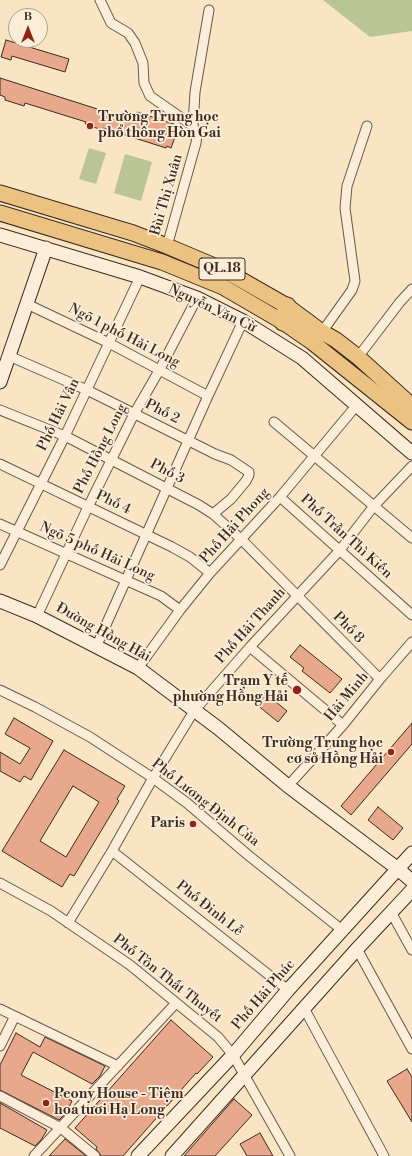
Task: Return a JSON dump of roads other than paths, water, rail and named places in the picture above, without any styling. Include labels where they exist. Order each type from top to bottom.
[{"type":"main road","name":"Nguyễn Văn Cừ","points":[[0,193],[125,231],[167,246],[224,270],[285,314],[312,342],[412,422]]},
{"type":"main road","name":"Nguyễn Văn Cừ","points":[[0,213],[162,262],[285,314],[336,340],[410,401]]},
{"type":"street","points":[[100,0],[111,23],[128,33],[135,43],[143,63],[144,83],[150,96],[193,126]]},
{"type":"street","name":"Bùi Thị Xuân","points":[[167,246],[196,143],[197,135],[193,126],[195,92],[209,10]]},
{"type":"street","points":[[322,332],[352,290],[355,281],[345,200],[347,186],[367,126]]},
{"type":"street","name":"Nguyễn Văn Cừ","points":[[0,235],[140,277],[197,298],[244,321],[302,358],[412,453]]},
{"type":"street","points":[[0,382],[46,248]]},
{"type":"street","name":"Phố Hải Vân","points":[[0,566],[65,436],[140,277]]},
{"type":"street","points":[[358,357],[400,302],[412,289]]},
{"type":"street","name":"Phố Hồng Long","points":[[37,616],[88,506],[134,414],[160,369],[197,298]]},
{"type":"street","name":"Ngõ 1 phố Hải Long","points":[[27,304],[109,343],[208,396]]},
{"type":"street","points":[[96,645],[168,488],[208,396],[244,321]]},
{"type":"street","name":"Phố 2","points":[[9,356],[87,390],[215,454],[231,460],[248,472],[249,475],[246,481],[231,499],[213,514]]},
{"type":"street","name":"Phố Hải Phong","points":[[138,668],[180,610],[210,573],[242,540],[356,406]]},
{"type":"street","name":"Phố 3","points":[[0,410],[65,436],[200,505],[213,514],[242,540],[297,596]]},
{"type":"street","points":[[274,422],[375,505],[412,538]]},
{"type":"street","name":"Phố 4","points":[[0,464],[190,556],[210,573]]},
{"type":"street","name":"Phố Hải Thanh","points":[[68,923],[194,710],[340,550],[375,505],[412,466]]},
{"type":"street","name":"Phố Trần Thì Kiến","points":[[280,496],[412,615]]},
{"type":"street","name":"Ngõ 5 phố Hải Long","points":[[0,524],[162,596],[180,610]]},
{"type":"street","name":"Phố 8","points":[[297,596],[380,679]]},
{"type":"street","name":"Đường Hồng Hải","points":[[0,601],[37,616],[96,645],[138,668],[194,710],[288,786],[412,881]]},
{"type":"street","name":"Hải Minh","points":[[288,786],[343,725],[412,642]]},
{"type":"street","points":[[250,647],[343,725]]},
{"type":"street","name":"Phố Lương Định Của","points":[[0,690],[90,737],[153,778],[187,802],[248,855],[342,930]]},
{"type":"street","name":"Phố Đinh Lễ","points":[[112,850],[288,990]]},
{"type":"street","name":"Phố Hải Phúc","points":[[138,1156],[233,1055],[288,990],[412,853]]},
{"type":"street","name":"Phố Tôn Thất Thuyết","points":[[0,883],[51,911],[130,966],[218,1037],[233,1055],[290,1156]]},
{"type":"street","points":[[172,1156],[357,949],[412,890]]},
{"type":"street","points":[[391,912],[412,950]]},
{"type":"street","points":[[357,949],[412,1049]]},
{"type":"street","points":[[34,1156],[176,1003]]},
{"type":"street","points":[[304,1008],[384,1156]]},
{"type":"street","points":[[0,1009],[118,1066]]},
{"type":"street","points":[[0,1046],[15,1016]]},
{"type":"street","points":[[0,1096],[61,1128],[95,1156]]},
{"type":"place","name":"Trường Trung học phổ thông Hòn Gai","points":[[90,126]]},
{"type":"place","name":"Trạm Y tế phường Hồng Hải","points":[[297,690]]},
{"type":"place","name":"Trường Trung học cơ sở Hồng Hải","points":[[391,752]]},
{"type":"place","name":"Paris","points":[[193,824]]},
{"type":"place","name":"Peony House - Tiệm hoa tươi Hạ Long","points":[[46,1103]]}]
